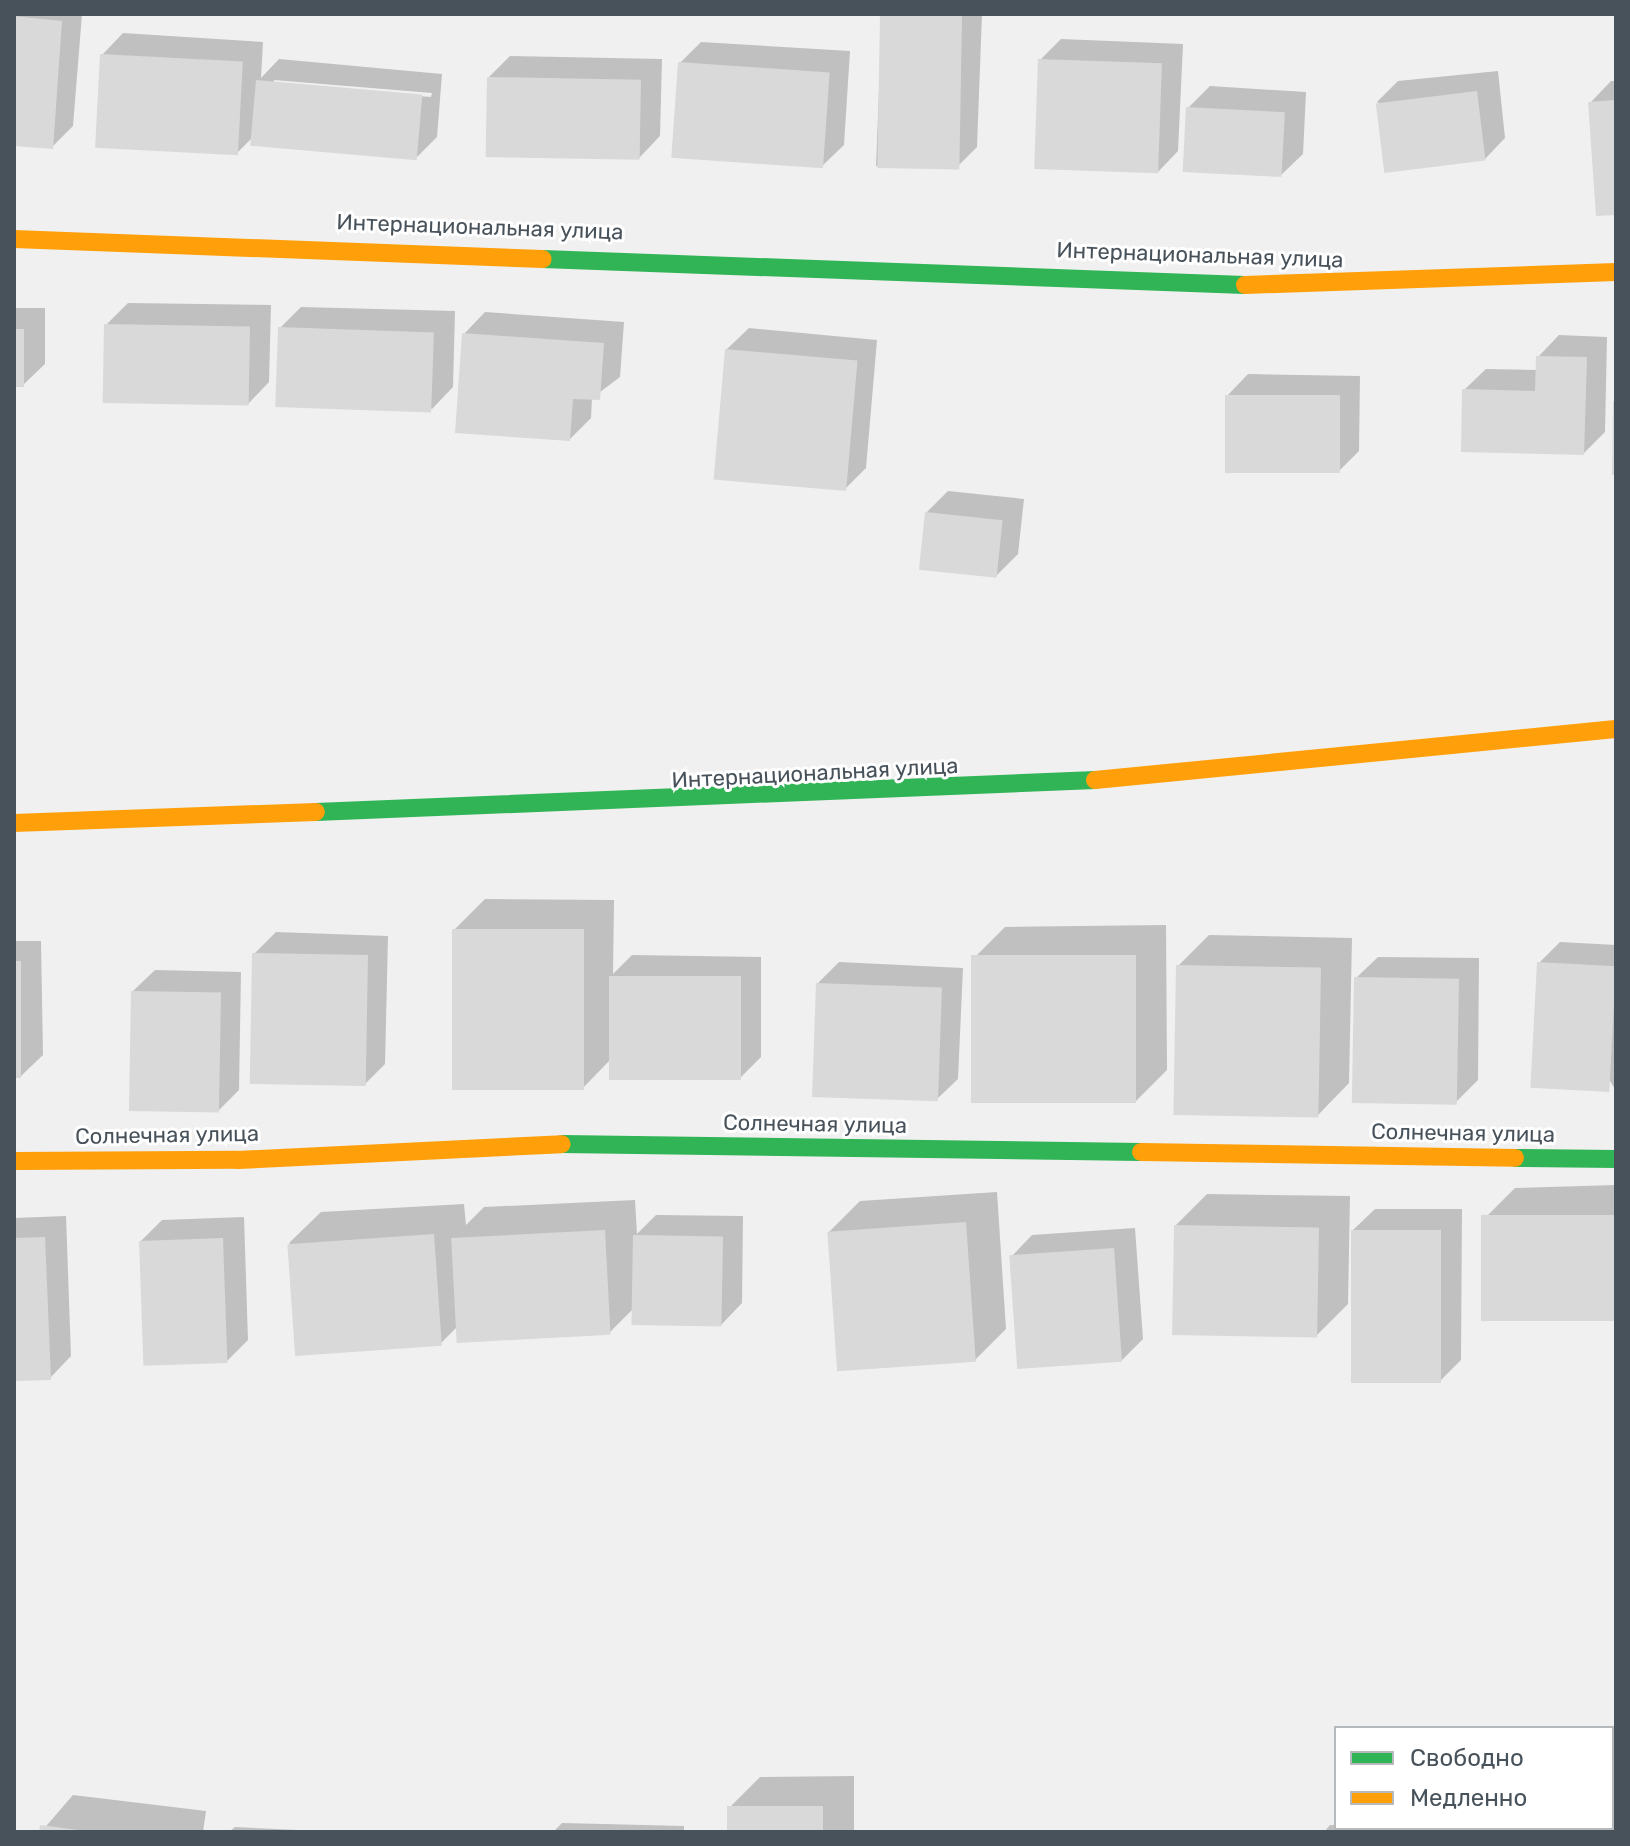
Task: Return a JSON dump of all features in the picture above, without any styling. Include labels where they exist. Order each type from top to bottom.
[{"type":"street","name":"Интернациональная улица","points":[[14,239],[1295,287],[1616,272]]},
{"type":"street","name":"Интернациональная улица","points":[[14,823],[1010,788],[1616,729]]},
{"type":"street","name":"Солнечная улица","points":[[14,1161],[238,1160],[542,1144],[1616,1159]]},
{"type":"building","points":[[880,14],[962,15],[959,169],[877,168]]},
{"type":"building","points":[[14,16],[62,21],[53,149],[14,146]]},
{"type":"building","points":[[100,54],[243,61],[238,155],[95,148]]},
{"type":"building","points":[[1038,59],[1162,63],[1158,173],[1034,169]]},
{"type":"building","points":[[678,62],[830,73],[823,168],[671,158]]},
{"type":"building","points":[[487,77],[641,80],[640,160],[486,157]]},
{"type":"building","points":[[256,80],[422,95],[417,160],[250,146]]},
{"type":"building","points":[[1477,91],[1486,160],[1384,173],[1376,103]]},
{"type":"building","points":[[1616,100],[1616,215],[1596,216],[1588,102]]},
{"type":"building","points":[[1186,107],[1285,112],[1281,177],[1183,172]]},
{"type":"building","points":[[104,324],[250,327],[249,406],[103,403]]},
{"type":"building","points":[[278,327],[434,332],[431,412],[275,407]]},
{"type":"building","points":[[14,329],[24,329],[24,387],[14,387]]},
{"type":"building","points":[[462,333],[604,343],[600,400],[573,399],[570,441],[455,433]]},
{"type":"building","points":[[725,349],[857,361],[846,491],[714,480]]},
{"type":"building","points":[[1536,356],[1587,357],[1584,455],[1461,452],[1462,389],[1535,391]]},
{"type":"building","points":[[1225,395],[1340,395],[1340,473],[1225,473]]},
{"type":"building","points":[[1613,401],[1616,401],[1616,475],[1612,475]]},
{"type":"building","points":[[925,512],[1003,520],[997,578],[919,570]]},
{"type":"building","points":[[452,929],[584,929],[584,1090],[452,1090]]},
{"type":"building","points":[[252,953],[368,955],[366,1086],[250,1084]]},
{"type":"building","points":[[971,955],[1136,955],[1136,1103],[971,1103]]},
{"type":"building","points":[[14,961],[21,961],[21,1078],[14,1078]]},
{"type":"building","points":[[1537,962],[1616,966],[1609,1092],[1530,1088]]},
{"type":"building","points":[[1176,965],[1321,968],[1318,1118],[1173,1115]]},
{"type":"building","points":[[609,976],[741,976],[741,1080],[609,1080]]},
{"type":"building","points":[[1354,977],[1459,979],[1457,1105],[1352,1103]]},
{"type":"building","points":[[816,983],[942,987],[938,1101],[812,1097]]},
{"type":"building","points":[[131,991],[221,993],[219,1113],[129,1111]]},
{"type":"building","points":[[1481,1215],[1616,1215],[1616,1321],[1481,1321]]},
{"type":"building","points":[[966,1222],[976,1362],[837,1371],[827,1232]]},
{"type":"building","points":[[1174,1225],[1319,1228],[1317,1338],[1172,1335]]},
{"type":"building","points":[[605,1230],[610,1335],[457,1343],[451,1238]]},
{"type":"building","points":[[1351,1230],[1441,1230],[1441,1383],[1351,1383]]},
{"type":"building","points":[[434,1234],[442,1346],[295,1356],[287,1244]]},
{"type":"building","points":[[633,1235],[723,1237],[721,1327],[631,1325]]},
{"type":"building","points":[[45,1237],[51,1380],[14,1381],[14,1238]]},
{"type":"building","points":[[223,1238],[227,1363],[143,1366],[139,1241]]},
{"type":"building","points":[[1114,1248],[1122,1362],[1017,1369],[1009,1255]]},
{"type":"building","points":[[727,1806],[823,1806],[823,1832],[727,1832]]},
{"type":"building","points":[[40,1825],[79,1830],[79,1832],[39,1832]]},
{"type":"building","points":[[1473,1830],[1583,1830],[1583,1832]]},
{"type":"traffic: fast","points":[[543,259],[1245,285]]},
{"type":"traffic: fast","points":[[316,812],[1095,780]]},
{"type":"traffic: fast","points":[[562,1144],[1141,1152]]},
{"type":"traffic: fast","points":[[1515,1158],[1616,1159]]},
{"type":"traffic: slow","points":[[14,239],[543,259]]},
{"type":"traffic: slow","points":[[1245,285],[1616,272]]},
{"type":"traffic: slow","points":[[1095,780],[1616,729]]},
{"type":"traffic: slow","points":[[14,823],[316,812]]},
{"type":"traffic: slow","points":[[14,1161],[238,1160],[562,1144]]},
{"type":"traffic: slow","points":[[1141,1152],[1515,1158]]}]
